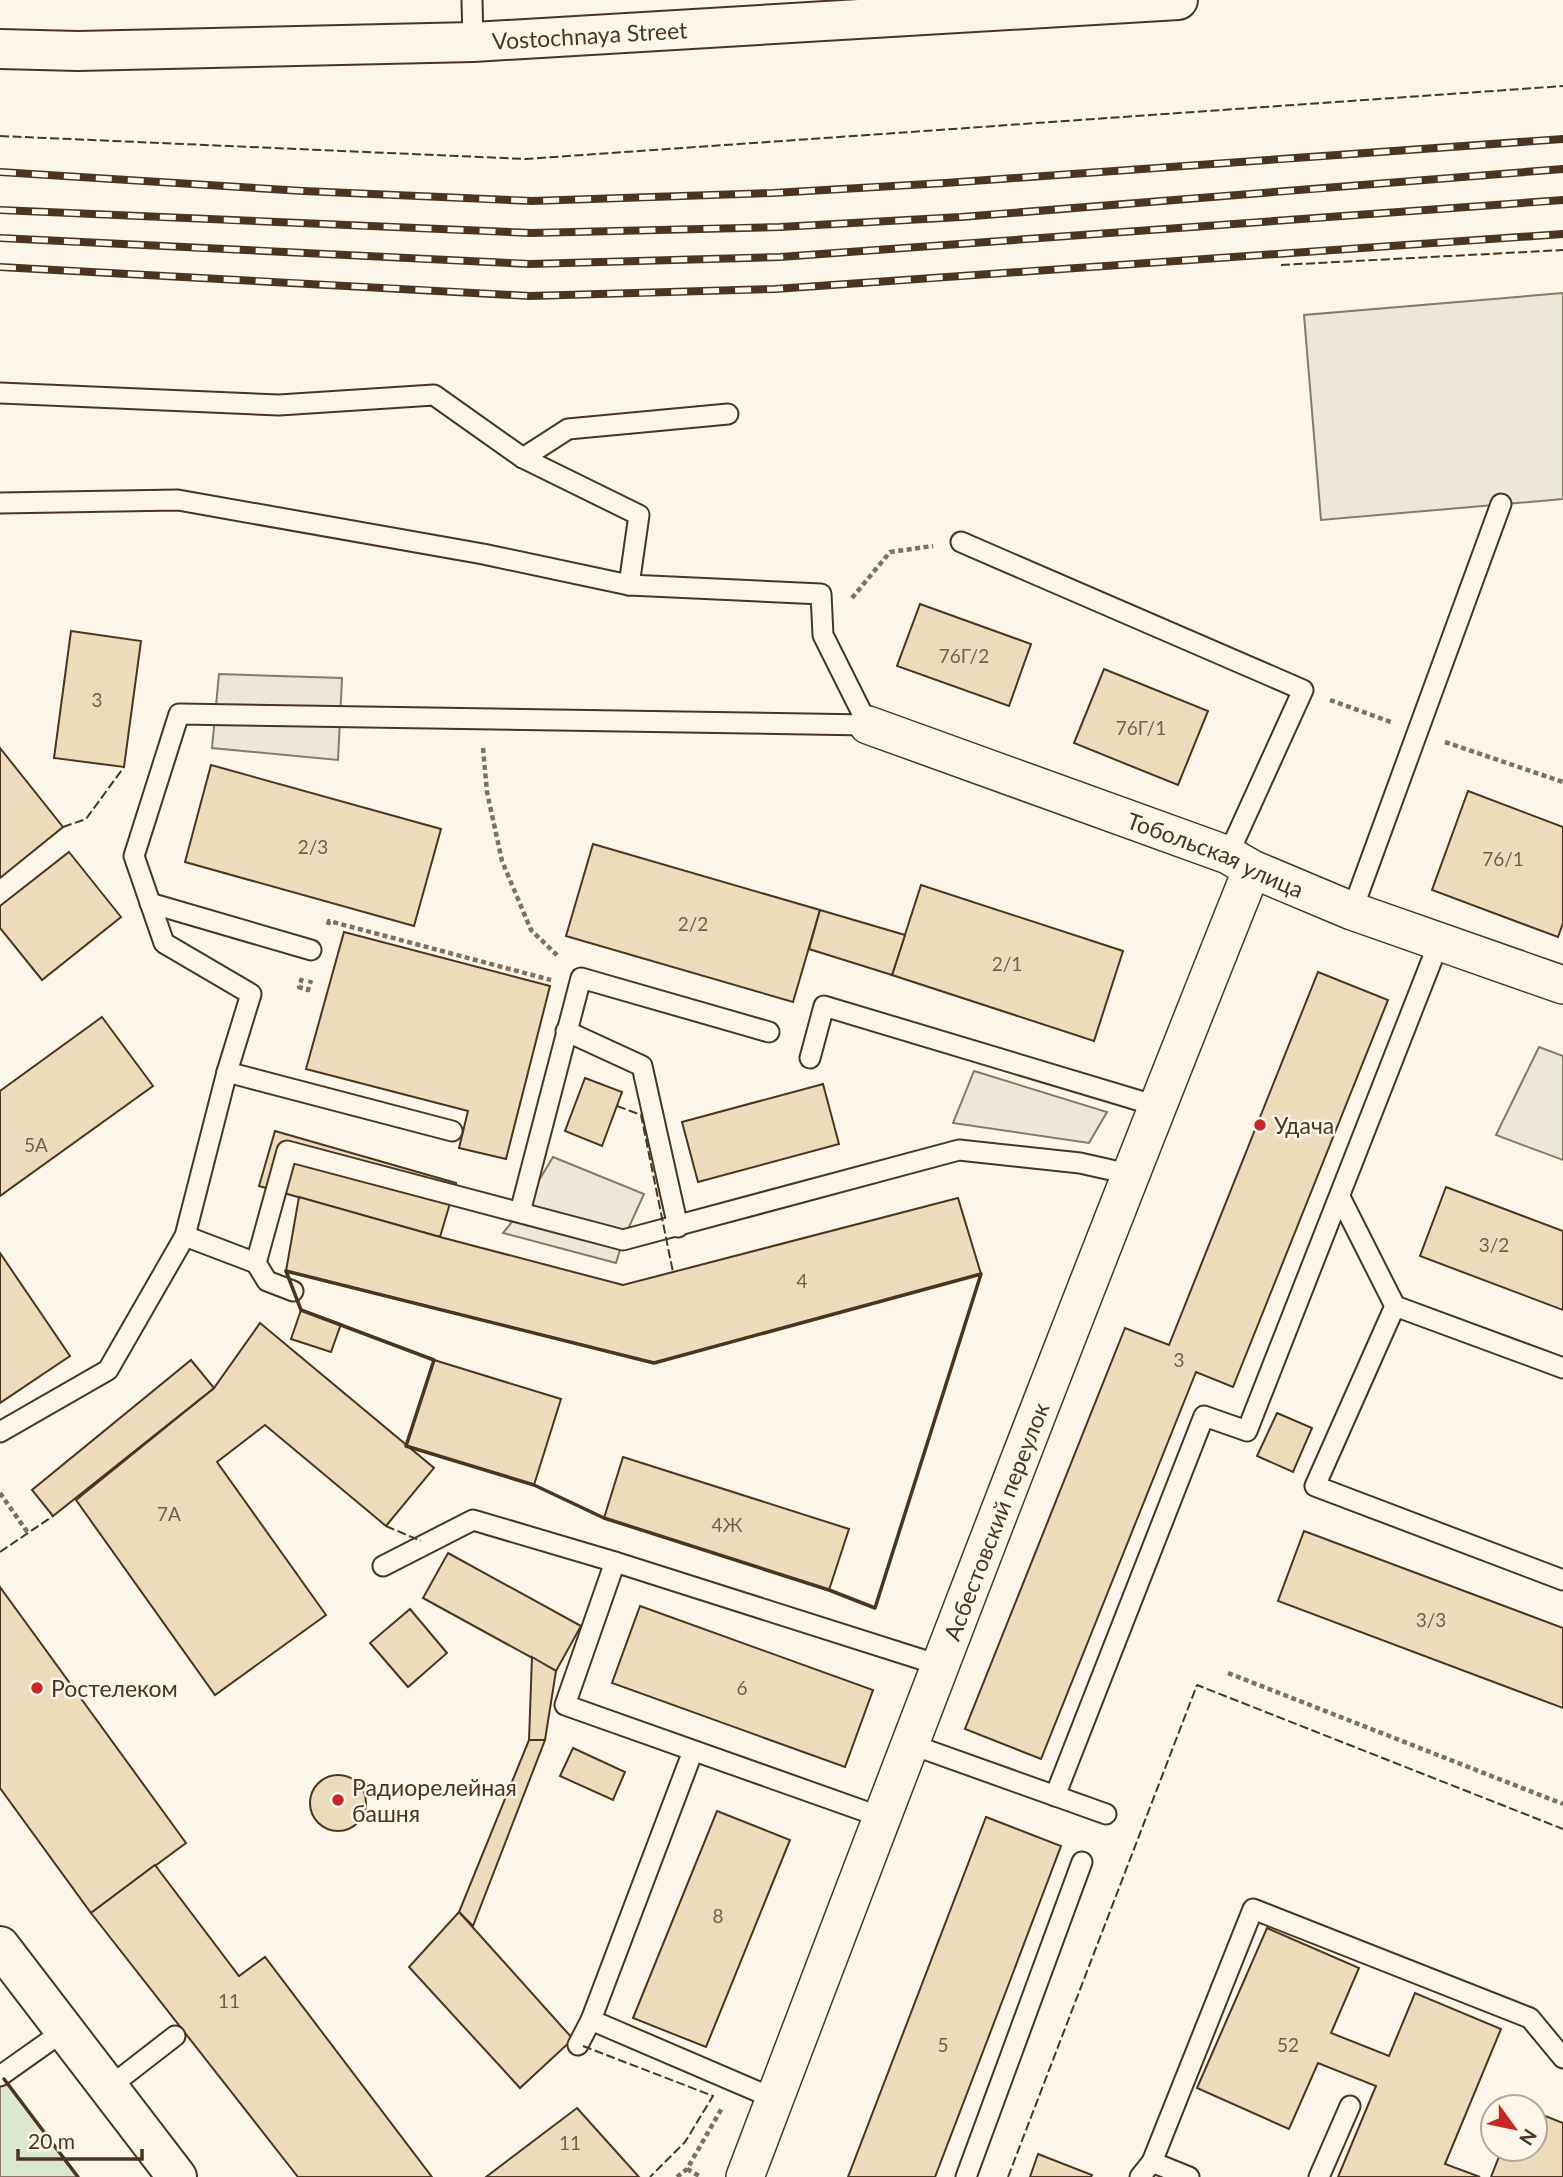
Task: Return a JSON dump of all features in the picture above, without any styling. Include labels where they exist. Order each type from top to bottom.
[{"type":"main road","name":"Vostochnaya Street","points":[[0,48],[78,51],[472,42],[893,8],[1178,0]]},
{"type":"main road","points":[[0,1946],[177,2177]]},
{"type":"street","name":"Тобольская улица","points":[[869,726],[1240,862],[1352,911],[1563,985]]},
{"type":"street","name":"Асбестовский переулок","points":[[745,2177],[939,1665],[1157,1106],[1240,862]]},
{"type":"lane","points":[[472,0],[472,42]]},
{"type":"lane","points":[[0,393],[279,405],[435,395],[523,458],[639,514],[629,585]]},
{"type":"lane","points":[[523,458],[568,429],[728,414]]},
{"type":"lane","points":[[0,503],[178,500],[483,554],[629,585],[821,594],[823,635],[869,726],[179,714],[134,856],[164,943],[251,994],[227,1072],[185,1236],[108,1370],[0,1432]]},
{"type":"lane","points":[[1352,911],[1502,504]]},
{"type":"lane","points":[[961,542],[1303,690],[1240,862]]},
{"type":"lane","points":[[150,903],[311,950]]},
{"type":"lane","points":[[1055,1796],[1204,1416],[1247,1431],[1439,942]]},
{"type":"lane","points":[[520,1212],[580,983],[769,1032]]},
{"type":"lane","points":[[810,1058],[824,1006],[1157,1106]]},
{"type":"lane","points":[[566,1031],[642,1066],[678,1227]]},
{"type":"lane","points":[[227,1072],[452,1131]]},
{"type":"lane","points":[[256,1263],[287,1151],[623,1240],[959,1150],[1080,1163],[1129,1174]]},
{"type":"lane","points":[[1340,1197],[1395,1306],[1563,1368]]},
{"type":"lane","points":[[185,1236],[256,1263],[267,1281],[293,1291]]},
{"type":"lane","points":[[1395,1306],[1315,1486],[1563,1580]]},
{"type":"lane","points":[[383,1566],[473,1520],[939,1665]]},
{"type":"lane","points":[[615,1562],[565,1705],[881,1817]]},
{"type":"lane","points":[[910,1744],[1106,1814]]},
{"type":"lane","points":[[578,2045],[591,2020],[694,1751]]},
{"type":"lane","points":[[966,2177],[1082,1862]]},
{"type":"lane","points":[[1189,2177],[1146,2170],[1253,1909],[1530,2018],[1563,2058]]},
{"type":"lane","points":[[591,2020],[775,2099]]},
{"type":"lane","points":[[0,2076],[65,2030]]},
{"type":"lane","points":[[108,2088],[175,2036]]},
{"type":"lane","points":[[1320,2177],[1350,2106]]},
{"type":"path","points":[[823,635],[890,552],[961,542]]},
{"type":"path","points":[[480,719],[487,792],[502,861],[531,930],[580,983]]},
{"type":"path","points":[[329,921],[580,983]]},
{"type":"path","points":[[299,987],[309,990]]},
{"type":"path","points":[[0,1493],[28,1533]]},
{"type":"path","points":[[1228,1673],[1563,1804]]},
{"type":"path","points":[[687,2169],[701,2177]]},
{"type":"green space","points":[[0,2074],[78,2177],[0,2177]]},
{"type":"shaded area","points":[[1563,293],[1563,499],[1321,520],[1304,315]]},
{"type":"shaded area","points":[[219,674],[342,678],[338,760],[212,748]]},
{"type":"shaded area","points":[[1539,1047],[1563,1056],[1563,1160],[1496,1135]]},
{"type":"shaded area","points":[[974,1071],[1107,1112],[1089,1143],[953,1123]]},
{"type":"shaded area","points":[[553,1157],[644,1194],[623,1240],[616,1263],[503,1233],[520,1212]]},
{"type":"building","points":[[920,604],[1031,644],[1009,706],[897,666]]},
{"type":"building","points":[[71,631],[141,641],[124,767],[54,758]]},
{"type":"building","points":[[1104,669],[1208,711],[1178,785],[1074,743]]},
{"type":"building","points":[[0,748],[63,827],[0,878]]},
{"type":"building","points":[[211,765],[441,829],[414,926],[185,862]]},
{"type":"building","points":[[1468,791],[1563,827],[1563,923],[1558,937],[1432,890]]},
{"type":"building","points":[[593,844],[820,910],[793,1002],[566,936]]},
{"type":"building","points":[[69,852],[121,917],[42,980],[0,928],[0,906]]},
{"type":"building","points":[[921,885],[1123,951],[1094,1041],[892,975]]},
{"type":"building","points":[[820,910],[905,935],[892,975],[809,949]]},
{"type":"building","points":[[344,932],[550,986],[506,1159],[459,1148],[468,1111],[306,1069]]},
{"type":"building","points":[[1318,972],[1388,1000],[1233,1387],[1196,1372],[1041,1759],[965,1729],[1125,1328],[1169,1345]]},
{"type":"building","points":[[102,1017],[153,1086],[0,1196],[0,1091]]},
{"type":"building","points":[[585,1078],[622,1092],[602,1146],[565,1131]]},
{"type":"building","points":[[823,1084],[839,1144],[698,1182],[682,1122]]},
{"type":"building","points":[[275,1131],[456,1183],[440,1237],[259,1186]]},
{"type":"building","points":[[1446,1187],[1563,1231],[1563,1310],[1420,1256]]},
{"type":"building","points":[[299,1197],[623,1285],[958,1198],[981,1274],[654,1363],[286,1271]]},
{"type":"building","points":[[0,1253],[70,1356],[0,1403]]},
{"type":"building","points":[[301,1310],[341,1324],[331,1352],[291,1339]]},
{"type":"building","points":[[260,1323],[434,1468],[386,1526],[265,1425],[217,1462],[326,1615],[215,1695],[76,1500],[214,1388]]},
{"type":"building","points":[[191,1360],[214,1388],[53,1516],[32,1490]]},
{"type":"building","points":[[434,1360],[561,1399],[534,1485],[406,1446]]},
{"type":"building","points":[[1277,1413],[1312,1428],[1293,1472],[1257,1456]]},
{"type":"building","points":[[623,1457],[849,1529],[829,1590],[604,1518]]},
{"type":"building","points":[[1304,1531],[1563,1628],[1563,1708],[1278,1601]]},
{"type":"building","points":[[448,1553],[581,1626],[556,1671],[423,1598]]},
{"type":"building","name":"Ростелеком","points":[[0,1587],[186,1843],[91,1913],[0,1788]]},
{"type":"building","points":[[640,1606],[873,1690],[845,1767],[612,1683]]},
{"type":"building","points":[[410,1609],[447,1653],[408,1687],[370,1643]]},
{"type":"building","points":[[532,1657],[556,1671],[545,1740],[529,1740]]},
{"type":"building","points":[[529,1740],[545,1740],[473,1926],[459,1912]]},
{"type":"building","points":[[573,1748],[625,1772],[613,1800],[560,1776]]},
{"type":"building","name":"Радиорелейная башня","points":[[338,1775],[353,1780],[361,1788],[366,1803],[361,1818],[353,1826],[338,1831],[323,1826],[315,1818],[310,1803],[315,1788],[323,1780]]},
{"type":"building","points":[[717,1811],[790,1840],[706,2047],[633,2018]]},
{"type":"building","points":[[986,1817],[1061,1846],[935,2177],[848,2177]]},
{"type":"building","points":[[155,1865],[239,1976],[265,1957],[432,2177],[298,2177],[91,1913]]},
{"type":"building","points":[[459,1912],[573,2039],[520,2088],[409,1967]]},
{"type":"building","points":[[1267,1928],[1359,1968],[1331,2033],[1389,2056],[1415,1993],[1501,2029],[1445,2164],[1480,2177],[1338,2177],[1376,2086],[1318,2063],[1289,2129],[1197,2088]]},
{"type":"building","points":[[577,2108],[639,2177],[486,2177]]},
{"type":"building","points":[[1549,2118],[1563,2123],[1563,2177],[1491,2177],[1496,2163],[1549,2163]]},
{"type":"building","points":[[1038,2154],[1092,2175],[1030,2177]]},
{"type":"railway","points":[[0,172],[303,191],[532,201],[773,193],[945,183],[1563,139]]},
{"type":"railway","points":[[0,210],[531,233],[780,227],[961,217],[1563,169]]},
{"type":"railway","points":[[0,238],[530,264],[780,257],[1563,200]]},
{"type":"railway","points":[[0,267],[530,296],[775,289],[1563,234]]},
{"type":"fence","points":[[0,136],[526,159],[1563,86]]},
{"type":"fence","points":[[1281,265],[1563,250]]},
{"type":"fence","points":[[63,827],[86,819],[124,767]]},
{"type":"fence","points":[[617,1106],[641,1115],[673,1272]]},
{"type":"fence","points":[[0,1552],[53,1516]]},
{"type":"fence","points":[[386,1526],[421,1541]]},
{"type":"fence","points":[[1008,2177],[1197,1685],[1563,1829]]},
{"type":"fence","points":[[583,2046],[713,2096],[685,2142],[650,2177]]},
{"type":"wall","points":[[286,1271],[654,1363],[981,1274],[875,1608],[829,1590],[604,1518],[534,1485],[406,1446],[434,1360],[301,1310],[286,1271]]},
{"type":"wall","points":[[4,2079],[78,2177]]},
{"type":"place","name":"Удача","points":[[1260,1125]]},
{"type":"place","name":"Ростелеком","points":[[37,1688]]},
{"type":"place","name":"Радиорелейная башня","points":[[338,1800]]}]
